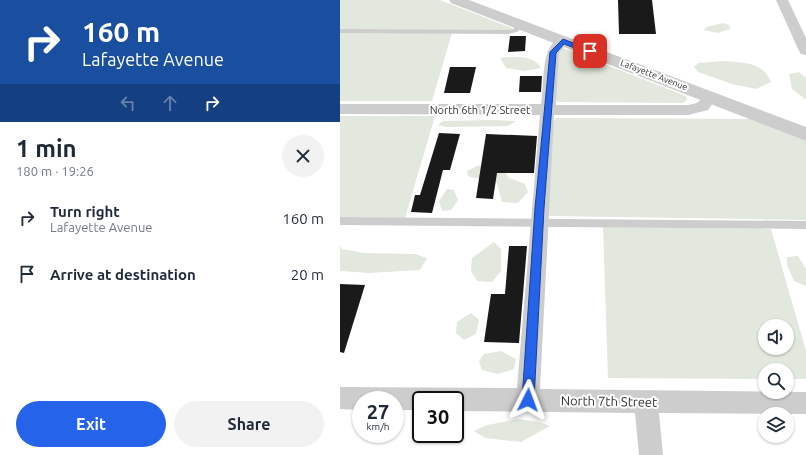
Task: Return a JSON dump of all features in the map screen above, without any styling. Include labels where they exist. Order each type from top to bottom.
[{"type":"street","name":"Lafayette Avenue","points":[[456,0],[806,134]]},
{"type":"street","points":[[782,0],[806,51]]},
{"type":"street","points":[[528,400],[538,223],[547,110],[553,52],[563,41]]},
{"type":"street","name":"North 6th 1/2 Street","points":[[340,109],[688,110],[703,106],[710,97]]},
{"type":"street","name":"North 7th Street","points":[[340,398],[806,403]]},
{"type":"street","points":[[646,401],[651,455]]},
{"type":"lane","points":[[340,31],[508,32],[515,31],[522,25]]},
{"type":"lane","points":[[340,221],[806,225]]},
{"type":"shaded area","points":[[340,0],[440,0],[512,28],[510,30],[340,30]]},
{"type":"shaded area","points":[[723,23],[729,25],[730,29],[718,33],[704,30],[706,27]]},
{"type":"shaded area","points":[[340,33],[452,33],[432,101],[340,101]]},
{"type":"shaded area","points":[[563,48],[686,96],[687,100],[683,103],[558,102],[556,100],[558,53]]},
{"type":"shaded area","points":[[522,57],[531,59],[541,68],[525,71],[506,68],[500,58]]},
{"type":"shaded area","points":[[724,61],[752,64],[763,70],[771,82],[756,89],[732,84],[698,72],[694,67],[698,63]]},
{"type":"shaded area","points":[[799,72],[806,78],[806,100],[792,89],[789,74]]},
{"type":"shaded area","points":[[340,116],[435,116],[405,218],[340,217]]},
{"type":"shaded area","points":[[556,118],[750,119],[806,141],[806,220],[549,216],[547,214],[552,124]]},
{"type":"shaded area","points":[[443,121],[516,121],[508,126],[446,127],[438,125]]},
{"type":"shaded area","points":[[489,164],[503,168],[509,178],[525,184],[528,192],[518,203],[502,202],[497,183],[490,180],[468,176],[467,171],[477,166]]},
{"type":"shaded area","points":[[447,189],[454,190],[458,200],[451,210],[442,211],[439,201]]},
{"type":"shaded area","points":[[603,227],[771,229],[806,351],[806,379],[794,379],[794,363],[758,363],[758,379],[608,378]]},
{"type":"shaded area","points":[[494,242],[501,249],[501,271],[492,282],[477,281],[471,271],[472,258]]},
{"type":"shaded area","points":[[340,246],[342,249],[364,253],[415,254],[427,258],[420,270],[369,273],[340,271]]},
{"type":"shaded area","points":[[798,256],[806,269],[806,286],[794,281],[787,265],[787,257]]},
{"type":"shaded area","points":[[471,313],[479,320],[476,334],[464,340],[456,333],[457,322]]},
{"type":"shaded area","points":[[501,351],[516,359],[514,369],[498,374],[482,370],[479,361],[484,354]]},
{"type":"shaded area","points":[[519,419],[539,422],[550,426],[521,442],[485,438],[474,431],[487,425]]},
{"type":"building","points":[[618,0],[652,0],[656,34],[619,34]]},
{"type":"building","points":[[510,36],[526,36],[525,51],[508,52]]},
{"type":"building","points":[[450,67],[476,67],[470,93],[444,93]]},
{"type":"building","points":[[520,76],[542,76],[541,92],[519,92]]},
{"type":"building","points":[[439,133],[460,134],[450,170],[443,170],[432,213],[411,212],[415,195],[420,195]]},
{"type":"building","points":[[486,134],[537,136],[534,173],[497,173],[493,199],[476,198]]},
{"type":"building","points":[[509,246],[527,246],[519,343],[484,342],[491,294],[505,294]]},
{"type":"building","points":[[340,284],[365,285],[344,353],[340,352]]},
{"type":"route","points":[[528,400],[546,120],[550,97],[553,52],[555,48],[563,41],[590,51]]}]
